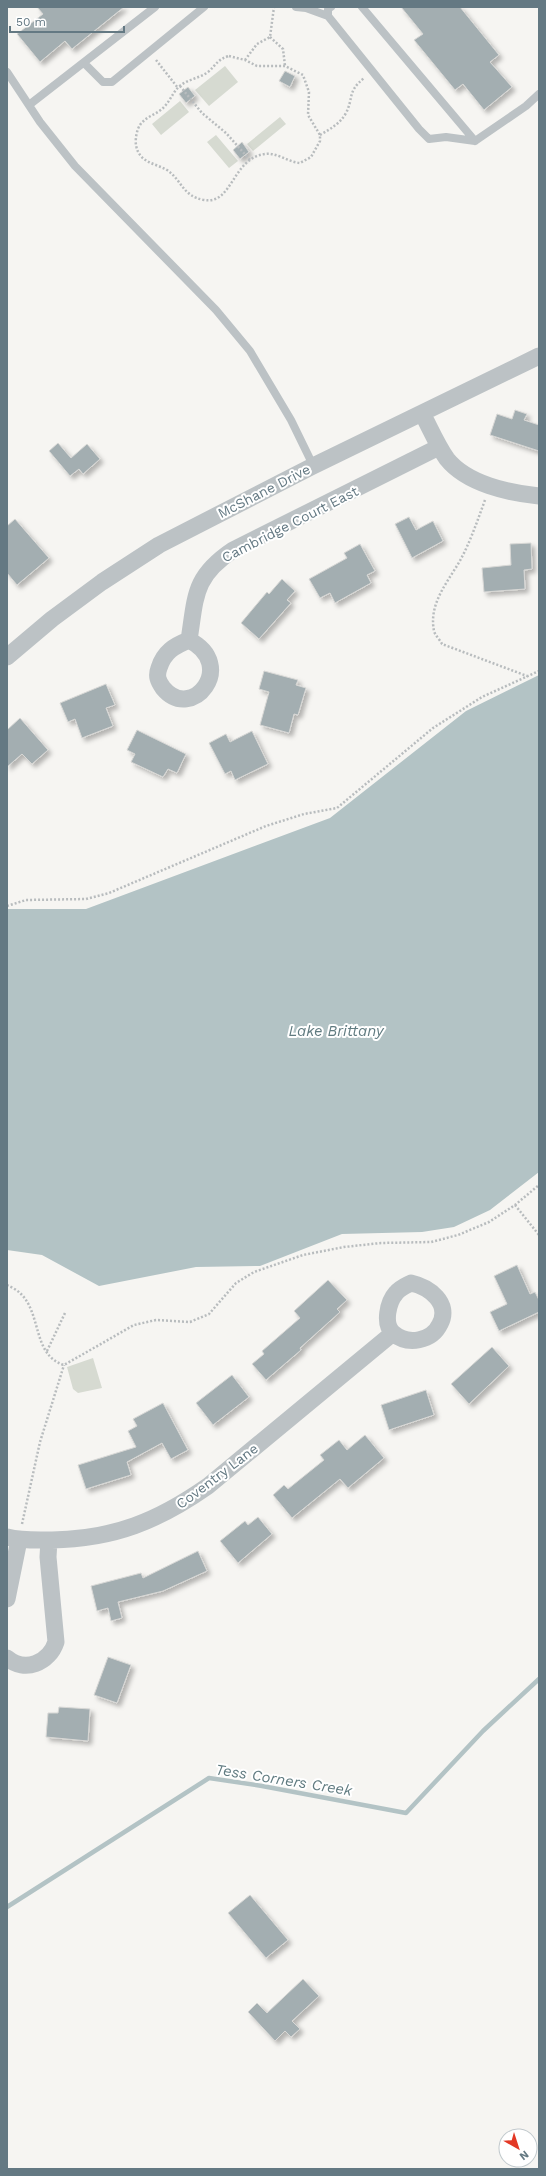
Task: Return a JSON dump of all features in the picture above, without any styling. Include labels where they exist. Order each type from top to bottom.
[{"type":"street","name":"McShane Drive","points":[[7,657],[52,619],[130,563],[165,542],[311,467],[539,356]]},
{"type":"street","points":[[422,413],[439,447],[448,460],[459,469],[490,487],[516,494],[539,496]]},
{"type":"street","name":"Cambridge Court East","points":[[189,640],[196,595],[201,580],[210,568],[220,559],[233,550],[439,447]]},
{"type":"street","name":"Coventry Lane","points":[[13,1538],[49,1540],[96,1536],[128,1529],[155,1519],[179,1506],[244,1457],[393,1333]]},
{"type":"street","points":[[7,1599],[13,1538]]},
{"type":"street","points":[[7,1658],[13,1663],[31,1665],[40,1662],[53,1650],[56,1642],[48,1557],[49,1540]]},
{"type":"lane","points":[[29,106],[155,7]]},
{"type":"lane","points":[[84,63],[103,82],[112,82],[204,7]]},
{"type":"lane","points":[[296,7],[306,8],[328,16],[372,72],[429,139],[446,137],[475,141],[526,106],[539,94]]},
{"type":"lane","points":[[328,16],[328,9],[330,7]]},
{"type":"lane","points":[[362,7],[475,141]]},
{"type":"lane","points":[[7,72],[29,106],[75,166],[216,310],[250,351],[291,420],[310,459],[311,467]]},
{"type":"path","points":[[270,37],[274,7]]},
{"type":"path","points":[[245,60],[257,44],[270,37]]},
{"type":"path","points":[[270,37],[283,49],[286,66]]},
{"type":"path","points":[[149,52],[202,113],[226,133],[250,160]]},
{"type":"path","points":[[320,135],[308,115],[309,92],[303,75],[286,66],[257,66],[245,60],[229,56],[221,58],[207,72],[179,87],[164,107],[140,124],[136,134],[136,145],[140,156],[153,166],[166,170],[184,191],[191,196],[205,201],[223,195],[236,173],[250,160],[266,154],[290,162],[300,163],[307,161],[316,151],[320,135],[336,125],[342,118],[347,109],[352,90],[372,72]]},
{"type":"path","points":[[490,487],[470,540],[457,566],[438,594],[434,616],[434,632],[442,644],[527,676]]},
{"type":"path","points":[[7,906],[26,900],[86,899],[109,893],[266,826],[304,814],[337,808],[434,728],[482,696],[539,671]]},
{"type":"path","points":[[13,1538],[40,1442],[64,1365],[134,1325],[156,1320],[190,1322],[209,1314],[236,1283],[254,1272],[303,1255],[344,1247],[381,1243],[431,1242],[458,1235],[489,1222],[515,1205],[539,1186]]},
{"type":"path","points":[[515,1205],[539,1235]]},
{"type":"path","points":[[7,1285],[21,1293],[30,1307],[42,1346],[56,1362],[64,1365]]},
{"type":"path","points":[[47,1351],[65,1313]]},
{"type":"shaded area","points":[[225,66],[238,82],[209,106],[195,90]]},
{"type":"shaded area","points":[[180,101],[189,112],[161,135],[152,124]]},
{"type":"shaded area","points":[[280,117],[286,124],[253,151],[247,144]]},
{"type":"shaded area","points":[[216,135],[238,161],[229,168],[207,142]]},
{"type":"shaded area","points":[[93,1358],[102,1388],[78,1393],[73,1389],[67,1367]]},
{"type":"water","name":"Lake Brittany","points":[[539,675],[539,1172],[490,1210],[454,1227],[422,1232],[342,1234],[260,1266],[196,1267],[99,1286],[42,1255],[7,1250],[7,909],[86,909],[330,818],[466,711]]},
{"type":"building","points":[[37,7],[124,7],[72,49],[65,41],[40,62],[17,34],[43,14]]},
{"type":"building","points":[[401,7],[460,7],[499,55],[490,62],[512,87],[484,110],[463,84],[455,90],[414,40],[423,34]]},
{"type":"building","points":[[285,71],[295,76],[290,87],[279,81]]},
{"type":"building","points":[[188,87],[195,96],[186,103],[179,94]]},
{"type":"building","points":[[242,142],[249,152],[240,159],[233,150]]},
{"type":"building","points":[[515,410],[527,414],[524,420],[539,425],[539,451],[490,435],[497,414],[512,419]]},
{"type":"building","points":[[58,443],[71,458],[87,444],[100,459],[83,474],[79,469],[70,476],[49,451]]},
{"type":"building","points":[[409,517],[416,530],[433,521],[443,541],[412,558],[395,524]]},
{"type":"building","points":[[15,519],[49,558],[17,585],[7,573],[7,526]]},
{"type":"building","points":[[531,543],[532,569],[524,570],[525,589],[484,592],[482,568],[511,565],[510,544]]},
{"type":"building","points":[[360,544],[375,571],[367,575],[371,583],[335,603],[330,593],[320,598],[309,579],[347,558],[344,553]]},
{"type":"building","points":[[282,579],[295,591],[287,600],[291,603],[259,639],[241,623],[267,592],[269,594]]},
{"type":"building","points":[[264,671],[298,680],[296,685],[306,688],[298,715],[294,714],[289,733],[260,725],[269,692],[259,689]]},
{"type":"building","points":[[106,684],[115,705],[106,708],[113,726],[82,738],[75,719],[68,722],[60,703]]},
{"type":"building","points":[[20,718],[48,750],[32,764],[22,754],[7,767],[7,730]]},
{"type":"building","points":[[137,730],[186,754],[177,773],[168,769],[163,777],[131,762],[135,754],[127,750]]},
{"type":"building","points":[[252,731],[268,764],[235,780],[231,771],[225,774],[209,743],[226,734],[230,742]]},
{"type":"building","points":[[517,1265],[530,1294],[535,1292],[539,1300],[539,1312],[499,1331],[490,1312],[507,1304],[494,1276]]},
{"type":"building","points":[[328,1280],[347,1300],[337,1309],[340,1312],[300,1348],[301,1350],[266,1380],[252,1364],[264,1354],[262,1351],[300,1318],[294,1311]]},
{"type":"building","points":[[492,1347],[509,1366],[469,1404],[451,1384]]},
{"type":"building","points":[[232,1375],[249,1397],[213,1425],[196,1403]]},
{"type":"building","points":[[426,1390],[434,1415],[389,1430],[381,1405]]},
{"type":"building","points":[[163,1403],[188,1450],[171,1459],[162,1443],[127,1462],[131,1475],[86,1489],[78,1465],[136,1447],[128,1431],[137,1426],[133,1419]]},
{"type":"building","points":[[365,1435],[384,1458],[348,1488],[340,1479],[292,1518],[273,1495],[284,1485],[288,1489],[324,1460],[320,1455],[339,1440],[347,1450]]},
{"type":"building","points":[[258,1517],[272,1534],[238,1563],[220,1541],[245,1521],[248,1525]]},
{"type":"building","points":[[198,1551],[207,1571],[163,1591],[118,1602],[122,1618],[111,1621],[108,1608],[97,1611],[91,1586],[141,1573],[143,1578]]},
{"type":"building","points":[[108,1657],[131,1665],[117,1703],[94,1695]]},
{"type":"building","points":[[59,1707],[90,1709],[88,1741],[46,1737],[48,1713],[58,1713]]},
{"type":"building","points":[[250,1895],[288,1940],[266,1958],[228,1913]]},
{"type":"building","points":[[303,1979],[319,1996],[292,2021],[300,2029],[291,2037],[285,2031],[275,2041],[248,2012],[257,2003],[267,2013]]},
{"type":"waterway","name":"Tess Corners Creek","points":[[7,1907],[209,1778],[262,1786],[406,1813],[483,1731],[539,1679]]}]
